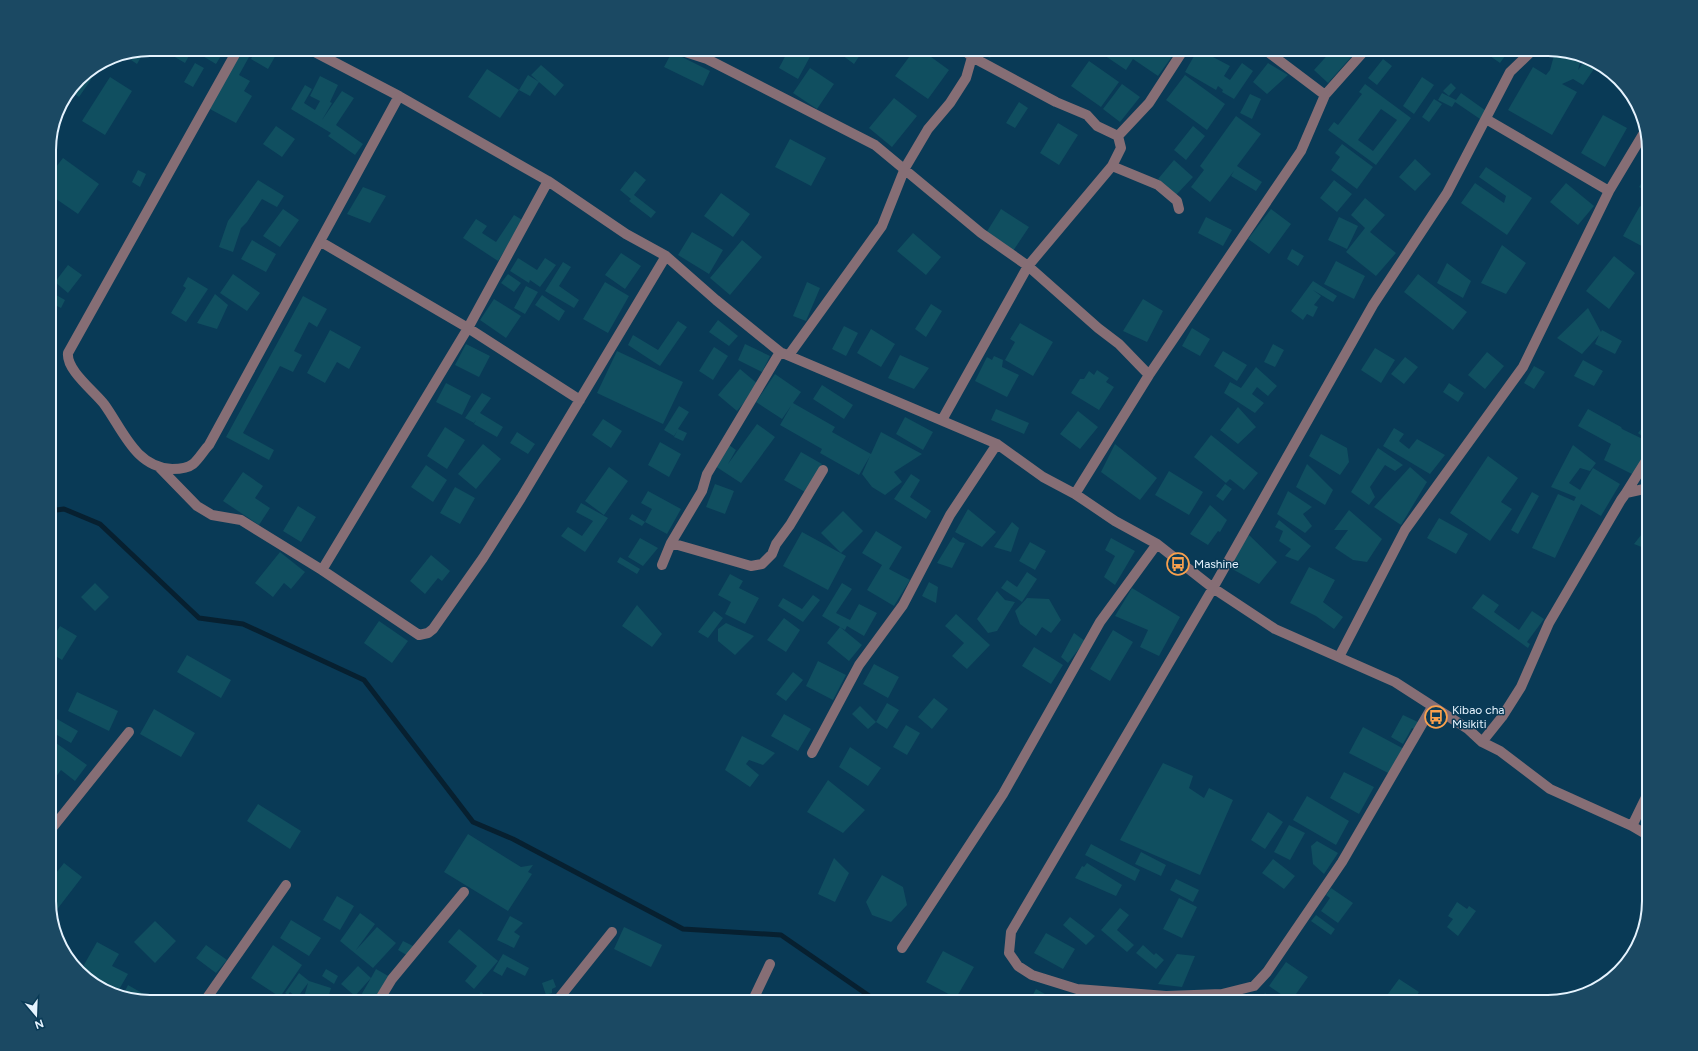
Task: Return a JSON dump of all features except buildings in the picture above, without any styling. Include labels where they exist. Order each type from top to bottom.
[{"type":"street","points":[[234,56],[68,353],[67,360],[104,404],[130,445],[141,456],[160,468],[197,506],[212,514],[241,520],[322,570],[418,635],[428,634],[433,629],[483,558],[666,256]]},
{"type":"street","points":[[322,56],[399,96],[548,181],[626,234],[666,256],[716,300],[780,352],[997,444],[1043,477],[1075,494],[1116,521],[1157,544],[1213,588],[1275,629],[1395,682],[1468,729],[1482,742],[1500,752],[1550,789],[1642,832]]},
{"type":"street","points":[[698,56],[708,59],[846,128],[875,145],[905,168],[981,233],[1028,266],[1098,328],[1119,344],[1150,374]]},
{"type":"street","points":[[1118,136],[1149,104],[1180,56]]},
{"type":"street","points":[[1273,56],[1325,94]]},
{"type":"street","points":[[1075,494],[1150,374],[1301,151],[1325,94],[1360,56]]},
{"type":"street","points":[[1432,707],[1342,862],[1271,967],[1254,986],[1222,994],[1138,995],[1077,989],[1032,975],[1018,966],[1009,953],[1011,932],[1213,588],[1373,305],[1447,193],[1510,72],[1527,56]]},
{"type":"street","points":[[790,355],[882,226],[905,168],[928,129],[950,103],[966,78],[972,57],[1056,102],[1087,115],[1096,126],[1118,136]]},
{"type":"street","points":[[160,468],[180,469],[193,464],[208,444],[321,242],[399,96]]},
{"type":"street","points":[[1486,119],[1609,191]]},
{"type":"street","points":[[942,420],[1028,266],[1112,166],[1121,148],[1118,136]]},
{"type":"street","points":[[1339,657],[1405,530],[1523,367],[1609,191],[1641,138]]},
{"type":"street","points":[[1112,166],[1158,185],[1177,201],[1178,209]]},
{"type":"street","points":[[322,570],[468,328],[548,181]]},
{"type":"street","points":[[321,242],[468,328],[580,400]]},
{"type":"street","points":[[662,565],[672,543],[702,491],[707,474],[780,352]]},
{"type":"street","points":[[812,753],[859,665],[903,605],[950,515],[997,444]]},
{"type":"street","points":[[1482,742],[1502,717],[1521,687],[1549,623],[1642,467]]},
{"type":"street","points":[[672,543],[751,566],[762,564],[772,554],[776,544],[790,525],[823,470]]},
{"type":"street","points":[[1626,493],[1642,489]]},
{"type":"street","points":[[902,948],[1003,794],[1100,622],[1157,544]]},
{"type":"street","points":[[56,823],[129,732]]},
{"type":"street","points":[[1632,826],[1642,805]]},
{"type":"street","points":[[209,995],[286,885]]},
{"type":"street","points":[[382,995],[392,979],[464,892]]},
{"type":"street","points":[[562,995],[612,932]]},
{"type":"street","points":[[755,995],[770,964]]},
{"type":"waterway","points":[[56,510],[64,509],[100,524],[199,618],[243,624],[364,680],[473,822],[513,839],[683,929],[781,935],[868,995]]},
{"type":"place","name":"Mashine","points":[[1178,564]]},
{"type":"place","name":"Kibao cha Msikiti","points":[[1436,717]]}]
